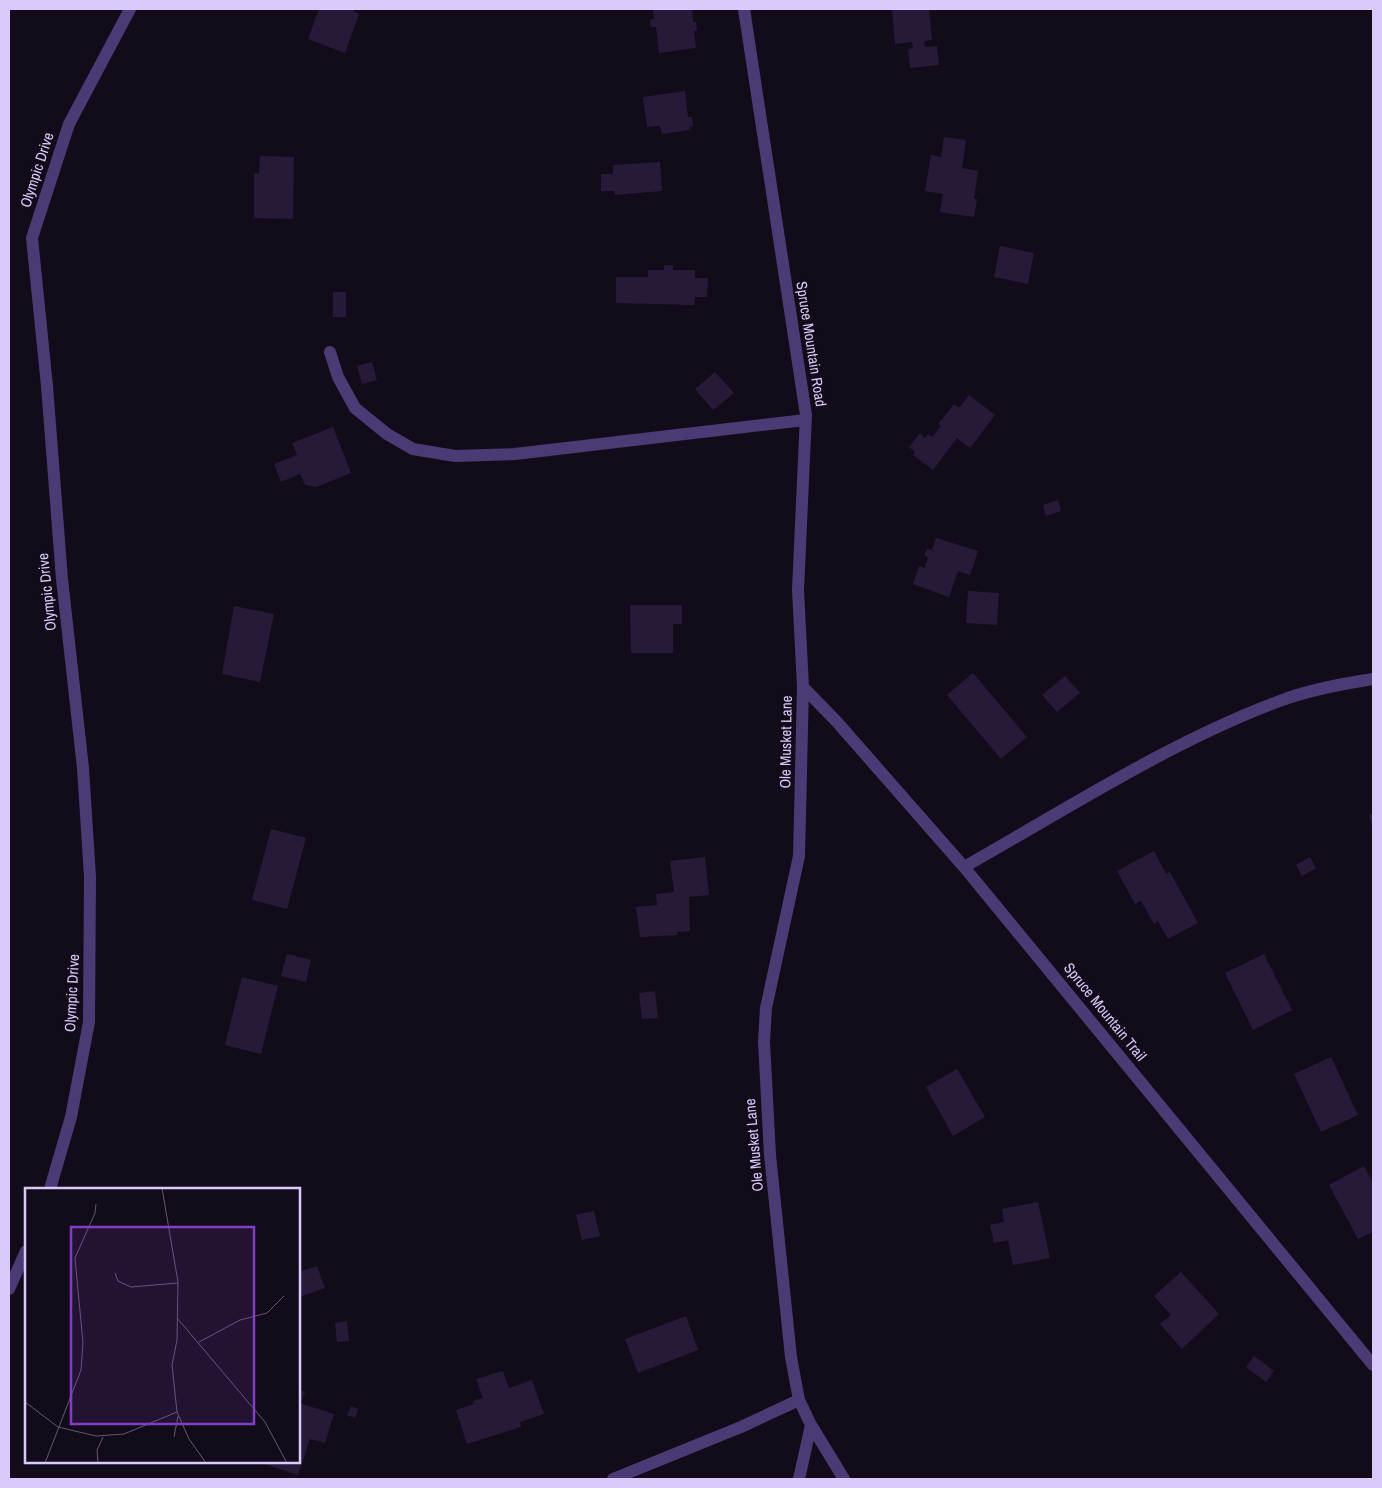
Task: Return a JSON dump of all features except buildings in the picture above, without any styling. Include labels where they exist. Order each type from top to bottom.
[{"type":"street","name":"Olympic Drive","points":[[50,1188],[70,1117],[88,1022],[90,877],[83,768],[62,579],[47,386],[32,238],[69,124],[130,9]]},
{"type":"street","name":"Spruce Mountain Road","points":[[744,9],[805,420],[798,590],[803,687]]},
{"type":"street","points":[[330,352],[338,377],[354,408],[388,434],[414,449],[456,456],[515,454],[805,420]]},
{"type":"street","points":[[964,866],[1162,756],[1232,721],[1279,701],[1340,684],[1373,679]]},
{"type":"street","name":"Spruce Mountain Trail","points":[[803,687],[857,744],[964,866],[1373,1365]]},
{"type":"street","name":"Ole Musket Lane","points":[[803,687],[799,856],[766,1008],[764,1042],[770,1155],[791,1357],[799,1400],[811,1425],[844,1479]]},
{"type":"street","points":[[9,1289],[25,1253]]},
{"type":"street","points":[[613,1479],[741,1427],[799,1400]]},
{"type":"street","points":[[799,1479],[811,1425]]}]
